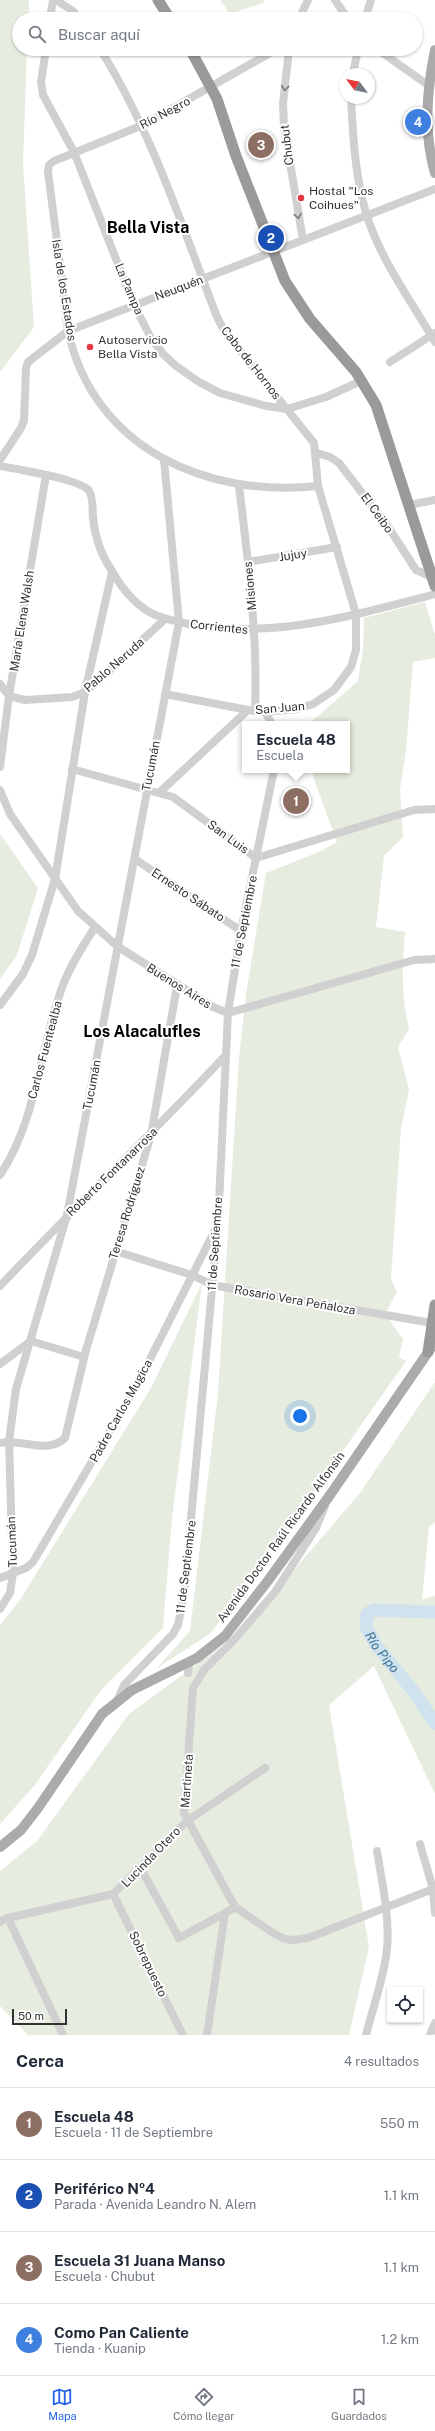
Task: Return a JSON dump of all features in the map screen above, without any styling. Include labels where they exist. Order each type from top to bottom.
[{"type":"highway","points":[[158,0],[166,12]]},
{"type":"highway","points":[[194,56],[213,87],[272,252],[296,300],[361,381],[374,400],[383,423],[434,581]]},
{"type":"highway","points":[[428,1352],[435,1305]]},
{"type":"main road","points":[[435,50],[428,84],[429,139],[435,173]]},
{"type":"main road","name":"Avenida Doctor Raúl Ricardo Alfonsín","points":[[0,1847],[21,1830],[38,1808],[102,1714],[118,1699],[132,1690],[189,1663],[211,1648],[225,1636],[330,1495],[435,1342]]},
{"type":"street","points":[[51,12],[53,0]]},
{"type":"street","points":[[56,0],[74,12]]},
{"type":"street","points":[[302,12],[308,0]]},
{"type":"street","points":[[335,0],[343,12]]},
{"type":"street","points":[[367,12],[371,0]]},
{"type":"street","name":"La Pampa","points":[[45,56],[41,82],[43,95],[74,152],[134,305],[151,338],[163,354],[193,378],[220,393],[253,404],[287,409],[326,397],[361,381]]},
{"type":"street","name":"Cabo de Hornos","points":[[104,56],[123,86],[143,125],[202,279],[225,332],[308,434],[317,453],[318,486],[356,614]]},
{"type":"street","name":"Río Negro","points":[[48,165],[74,152],[143,125],[213,87],[265,56]]},
{"type":"street","name":"Chubut","points":[[288,56],[283,104],[284,126],[303,240]]},
{"type":"street","points":[[354,68],[357,56]]},
{"type":"street","points":[[387,56],[428,84]]},
{"type":"street","points":[[352,104],[362,198],[367,215],[395,274],[434,337],[390,362]]},
{"type":"street","name":"Isla de los Estados","points":[[48,165],[68,332],[79,364],[93,394],[105,411],[143,446],[164,460],[210,478],[238,486],[289,489],[318,486]]},
{"type":"street","name":"Neuquén","points":[[0,460],[21,428],[24,420],[26,368],[28,362],[68,332],[435,189]]},
{"type":"street","name":"El Ceibo","points":[[317,453],[339,463],[389,528],[416,570],[434,581]]},
{"type":"street","name":"Tucumán","points":[[0,1609],[10,1593],[13,1573],[9,1441],[16,1389],[67,1215],[179,622],[164,460]]},
{"type":"street","points":[[0,466],[46,475]]},
{"type":"street","name":"Corrientes","points":[[46,475],[83,486],[89,490],[92,498],[98,545],[112,572],[136,601],[150,612],[165,619],[220,629],[254,630],[287,627],[356,614],[435,594]]},
{"type":"street","name":"María Elena Walsh","points":[[0,767],[9,696],[46,475]]},
{"type":"street","name":"Misiones","points":[[238,486],[248,562],[254,630],[252,711]]},
{"type":"street","points":[[409,505],[435,500]]},
{"type":"street","name":"Jujuy","points":[[248,562],[337,547]]},
{"type":"street","points":[[0,1005],[23,974],[32,955],[55,879],[85,692],[112,572]]},
{"type":"street","name":"San Juan","points":[[165,694],[252,711],[265,712],[298,709],[313,704],[334,690],[351,667],[356,650],[356,614]]},
{"type":"street","name":"Pablo Neruda","points":[[9,696],[25,700],[72,697],[85,692],[165,619]]},
{"type":"street","points":[[0,684],[9,696]]},
{"type":"street","points":[[160,792],[252,711]]},
{"type":"street","points":[[265,712],[270,721]]},
{"type":"street","name":"San Luis","points":[[72,769],[147,788],[173,797],[256,858],[414,810],[435,809]]},
{"type":"street","name":"11 de Septiembre","points":[[118,1699],[124,1685],[173,1634],[181,1615],[185,1587],[218,1224],[224,1057],[228,1013],[241,931],[273,773]]},
{"type":"street","name":"Buenos Aires","points":[[0,790],[10,814],[78,911],[118,946],[177,986],[213,1007],[228,1013]]},
{"type":"street","name":"Ernesto Sábato","points":[[135,859],[241,931]]},
{"type":"street","name":"Carlos Fuentealba","points":[[0,1175],[11,1159],[24,1131],[62,986],[73,962],[95,927]]},
{"type":"street","points":[[228,1013],[414,960],[435,959]]},
{"type":"street","name":"Teresa Rodríguez","points":[[9,1441],[49,1447],[59,1444],[65,1438],[84,1357],[151,1135],[177,986]]},
{"type":"street","name":"Roberto Fontanarrosa","points":[[0,1286],[67,1215],[151,1135],[224,1057]]},
{"type":"street","name":"Padre Carlos Mugica","points":[[0,1578],[33,1562],[122,1413],[218,1224]]},
{"type":"street","name":"Rosario Vera Peñaloza","points":[[116,1251],[192,1275],[212,1286],[432,1323]]},
{"type":"street","points":[[0,1364],[31,1341],[84,1357]]},
{"type":"street","points":[[0,1443],[9,1441]]},
{"type":"street","name":"Martineta","points":[[330,1495],[316,1528],[275,1592],[233,1641],[204,1670],[193,1688],[184,1813],[187,1821],[235,1906],[273,1933],[293,1940],[308,1938],[433,1889]]},
{"type":"street","points":[[188,1673],[189,1663]]},
{"type":"street","name":"Lucinda Otero","points":[[0,1922],[8,1918],[113,1894],[187,1821],[265,1768]]},
{"type":"street","points":[[420,1844],[433,1889],[435,1913]]},
{"type":"street","points":[[366,2035],[385,1962],[387,1947],[385,1907],[377,1851]]},
{"type":"street","points":[[140,1867],[179,1938],[235,1906]]},
{"type":"street","name":"Sobrepuesto","points":[[113,1894],[183,2035]]},
{"type":"street","points":[[207,2035],[225,1913]]},
{"type":"street","points":[[8,1918],[63,2035]]},
{"type":"street","points":[[430,2035],[435,2023]]},
{"type":"shaded area","points":[[0,0],[29,0],[29,12],[12,12],[12,56],[27,56],[23,163],[34,327],[0,372]]},
{"type":"shaded area","points":[[220,0],[264,0],[263,3],[236,12],[229,12]]},
{"type":"shaded area","points":[[425,602],[435,635],[435,658],[413,662],[406,750],[400,790],[403,837],[384,856],[376,927],[405,932],[403,980],[406,1016],[409,1029],[398,1047],[409,1090],[401,1128],[391,1279],[397,1292],[385,1314],[403,1339],[399,1357],[406,1361],[302,1509],[211,1633],[157,1668],[190,1631],[218,1393],[239,1058],[246,994],[266,873],[319,852],[337,842],[314,779],[313,773],[350,773],[350,721],[312,721],[358,681],[363,649],[364,618]]},
{"type":"shaded area","points":[[0,834],[38,888],[17,955],[0,979]]},
{"type":"shaded area","points":[[202,1283],[172,1518],[163,1628],[101,1690],[34,1786],[0,1824],[0,1625],[20,1600],[151,1388]]},
{"type":"shaded area","points":[[435,1382],[435,1522],[429,1527],[422,1599],[435,1596],[435,1794],[374,1666],[329,1705],[369,1947],[349,2035],[28,2035],[0,2006],[0,1871],[37,1841],[129,1714],[240,1633],[360,1493]]},
{"type":"waterway","name":"Río Pipo","points":[[435,1612],[374,1610],[367,1614],[366,1627],[376,1645],[414,1692],[435,1723]]},
{"type":"place","name":"Como Pan Caliente","points":[[418,122]]},
{"type":"place","name":"Escuela 31 Juana Manso","points":[[261,145]]},
{"type":"place","name":"Hostal \"Los Coihues\"","points":[[301,198]]},
{"type":"place","name":"Periférico Nº4","points":[[271,238]]},
{"type":"place","name":"Autoservicio Bella Vista","points":[[90,347]]},
{"type":"place","name":"Escuela 48","points":[[296,801]]},
{"type":"district","name":"Bella Vista","points":[[148,227]]},
{"type":"district","name":"Los Alacalufles","points":[[142,1031]]}]
